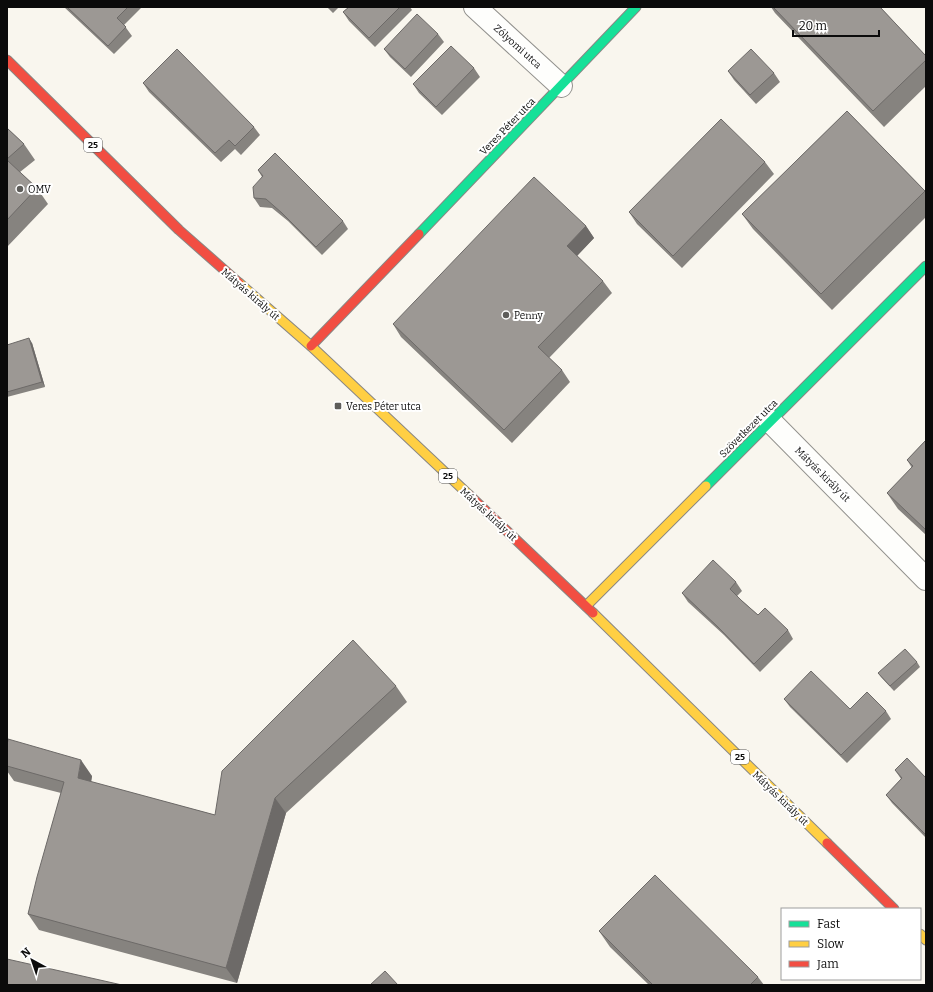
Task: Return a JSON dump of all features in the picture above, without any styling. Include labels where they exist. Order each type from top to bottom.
[{"type":"main road","name":"Veres Péter utca","points":[[311,346],[636,7]]},
{"type":"main road","name":"Mátyás király út","points":[[7,60],[179,230],[311,346],[586,606],[893,908]]},
{"type":"main road","name":"Szövetkezet utca","points":[[586,606],[926,266]]},
{"type":"street","name":"Zólyomi utca","points":[[475,7],[561,86]]},
{"type":"street","name":"Mátyás király út","points":[[770,421],[926,579]]},
{"type":"building","points":[[67,7],[128,7],[117,18],[126,27],[108,46]]},
{"type":"building","points":[[349,7],[400,7],[369,38],[343,12]]},
{"type":"building","points":[[773,7],[880,7],[926,56],[926,60],[873,111]]},
{"type":"building","points":[[417,14],[438,34],[405,69],[384,49]]},
{"type":"building","points":[[451,46],[474,68],[436,107],[413,84]]},
{"type":"building","points":[[177,49],[254,127],[235,146],[229,140],[215,153],[143,83]]},
{"type":"building","points":[[751,49],[774,73],[750,95],[728,71]]},
{"type":"building","points":[[847,111],[925,191],[821,294],[742,214]]},
{"type":"building","points":[[721,119],[765,162],[673,256],[629,212]]},
{"type":"building","points":[[7,128],[24,144],[7,159]]},
{"type":"building","points":[[275,153],[343,221],[316,247],[266,199],[254,198],[253,187],[263,176],[258,170]]},
{"type":"building","points":[[7,160],[37,188],[7,220]]},
{"type":"building","name":"Penny","points":[[534,177],[586,226],[567,246],[603,281],[538,347],[562,370],[504,430],[393,324]]},
{"type":"building","points":[[29,338],[42,382],[7,392],[7,345]]},
{"type":"building","points":[[926,440],[926,530],[887,493],[913,466],[907,460]]},
{"type":"building","points":[[713,560],[736,582],[730,589],[742,601],[758,615],[765,608],[788,630],[754,664],[682,593]]},
{"type":"building","points":[[353,640],[396,686],[275,798],[226,968],[28,914],[64,782],[7,766],[8,739],[81,760],[78,778],[215,815],[222,771]]},
{"type":"building","points":[[905,649],[917,662],[890,686],[878,673]]},
{"type":"building","points":[[811,671],[850,709],[867,692],[886,711],[841,755],[784,699]]},
{"type":"building","points":[[907,758],[926,778],[926,835],[886,795],[902,778],[895,770]]},
{"type":"building","points":[[655,875],[758,977],[750,985],[653,985],[599,931]]},
{"type":"building","points":[[7,959],[122,985],[7,985]]},
{"type":"building","points":[[385,971],[398,985],[370,985]]},
{"type":"traffic: fast","points":[[419,234],[636,7]]},
{"type":"traffic: fast","points":[[706,486],[926,266]]},
{"type":"traffic: slow","points":[[239,283],[311,346],[469,495]]},
{"type":"traffic: slow","points":[[586,606],[706,486]]},
{"type":"traffic: slow","points":[[593,613],[827,843]]},
{"type":"traffic: slow","points":[[921,935],[926,940]]},
{"type":"traffic: jam","points":[[7,60],[179,230],[239,283]]},
{"type":"traffic: jam","points":[[311,346],[419,234]]},
{"type":"traffic: jam","points":[[469,495],[593,613]]},
{"type":"traffic: jam","points":[[827,843],[893,908]]},
{"type":"place","name":"OMV","points":[[20,189]]},
{"type":"place","name":"Penny","points":[[506,315]]},
{"type":"place","name":"Veres Péter utca","points":[[338,406]]}]
